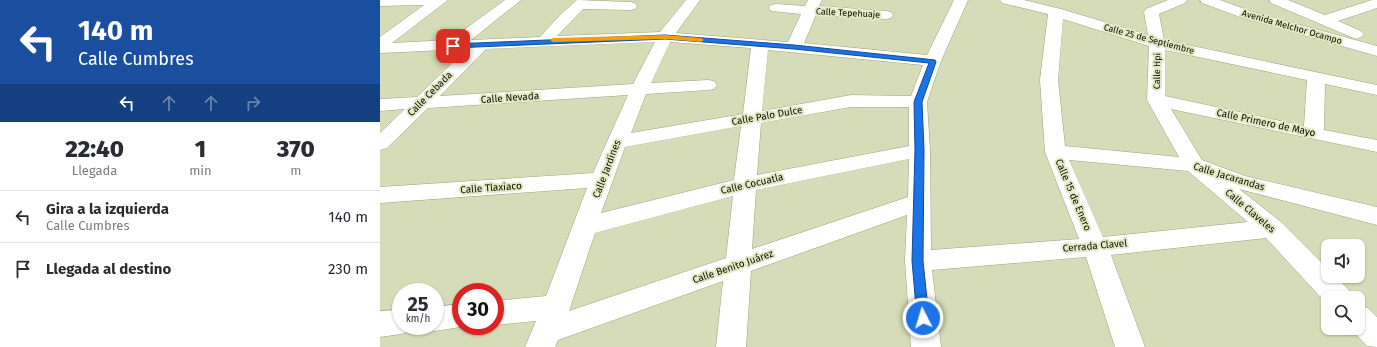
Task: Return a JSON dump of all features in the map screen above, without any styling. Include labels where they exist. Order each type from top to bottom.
[{"type":"street","points":[[453,46],[514,0]]},
{"type":"street","name":"Calle Jardines","points":[[548,328],[586,226],[601,180],[639,90],[665,37],[693,0]]},
{"type":"street","name":"Calle Tepehuaje","points":[[776,8],[812,5],[886,19],[892,0]]},
{"type":"street","points":[[926,347],[918,261],[920,150],[918,102],[933,62],[961,0]]},
{"type":"street","name":"Calle 25 de Septiembre","points":[[1007,0],[1056,12],[1157,43],[1377,90]]},
{"type":"street","name":"Calle Hpi","points":[[1156,100],[1157,43],[1151,12],[1180,0]]},
{"type":"street","name":"Avenida Melchor Ocampo","points":[[1207,0],[1245,14],[1377,51]]},
{"type":"street","points":[[1276,0],[1326,20],[1377,44]]},
{"type":"street","points":[[380,2],[440,1]]},
{"type":"street","points":[[380,44],[440,1]]},
{"type":"street","points":[[545,41],[582,3],[630,6]]},
{"type":"street","points":[[1326,20],[1377,3]]},
{"type":"street","points":[[794,47],[812,5]]},
{"type":"street","name":"Calle 15 de Enero","points":[[1056,12],[1049,80],[1055,152],[1095,246],[1130,347]]},
{"type":"street","points":[[380,48],[665,37],[794,47],[933,62]]},
{"type":"street","points":[[731,347],[737,266],[760,44]]},
{"type":"street","name":"Calle Cebada","points":[[380,144],[481,45]]},
{"type":"street","points":[[1314,134],[1316,77]]},
{"type":"street","name":"Calle Nevada","points":[[380,105],[420,104],[708,85]]},
{"type":"street","name":"Calle Primero de Mayo","points":[[1156,100],[1377,146]]},
{"type":"street","name":"Calle Claveles","points":[[1156,100],[1194,165],[1272,228],[1332,291]]},
{"type":"street","name":"Calle Palo Dulce","points":[[617,142],[851,101],[918,102]]},
{"type":"street","name":"Calle Cocuatla","points":[[586,226],[745,185],[920,150]]},
{"type":"street","name":"Calle Jacarandas","points":[[1055,152],[1194,165],[1240,182],[1377,216]]},
{"type":"street","name":"Calle Tlaxiaco","points":[[380,195],[601,180]]},
{"type":"street","name":"Calle Benito Juárez","points":[[504,316],[548,328],[737,266],[919,202]]},
{"type":"street","name":"Cerrada Clavel","points":[[918,261],[1095,246],[1272,228]]},
{"type":"street","points":[[380,324],[392,323]]},
{"type":"street","points":[[1365,324],[1377,337]]},
{"type":"slow traffic","points":[[553,40],[665,37],[701,40]]},
{"type":"route","points":[[453,46],[665,37],[794,47],[933,62],[918,102],[920,150],[918,261],[923,318]]}]
